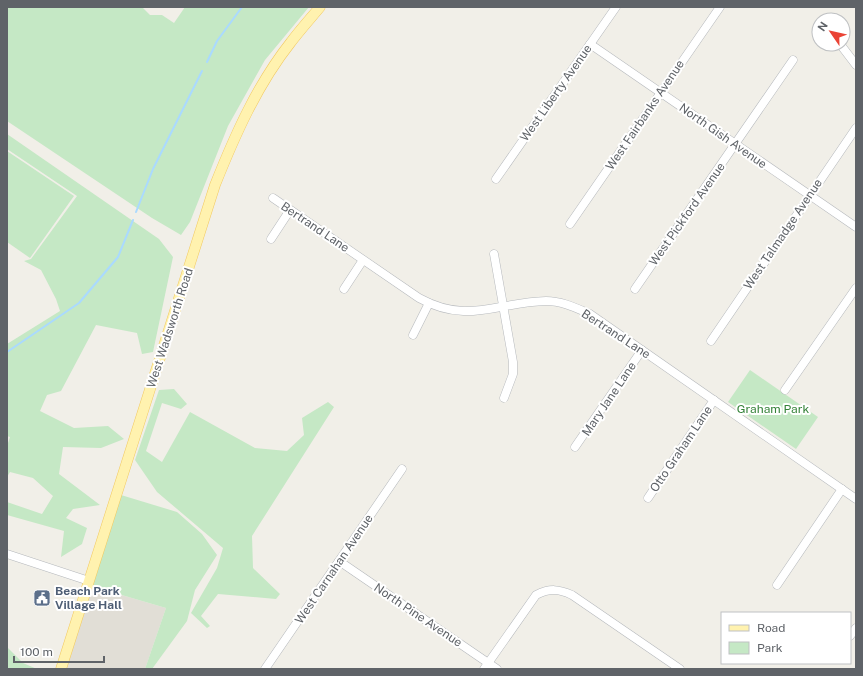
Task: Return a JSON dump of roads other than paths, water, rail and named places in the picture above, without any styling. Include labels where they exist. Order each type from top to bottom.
[{"type":"main road","name":"West Wadsworth Road","points":[[61,669],[215,185],[235,136],[259,91],[290,43],[320,7]]},
{"type":"street","name":"West Liberty Avenue","points":[[496,179],[616,7]]},
{"type":"street","name":"West Fairbanks Avenue","points":[[570,224],[720,7]]},
{"type":"street","name":"North Gish Avenue","points":[[590,44],[856,228]]},
{"type":"street","points":[[846,52],[856,65]]},
{"type":"street","name":"West Pickford Avenue","points":[[635,289],[793,60]]},
{"type":"street","name":"West Talmadge Avenue","points":[[711,341],[856,128]]},
{"type":"street","name":"Bertrand Lane","points":[[273,198],[429,303],[452,311],[484,311],[547,301],[572,306],[590,314],[856,498]]},
{"type":"street","points":[[272,239],[290,210]]},
{"type":"street","points":[[494,254],[514,362],[513,374],[504,398]]},
{"type":"street","points":[[344,289],[363,260]]},
{"type":"street","points":[[785,390],[856,288]]},
{"type":"street","points":[[414,335],[429,303]]},
{"type":"street","name":"Mary Jane Lane","points":[[576,447],[642,350]]},
{"type":"street","name":"Otto Graham Lane","points":[[648,498],[714,400]]},
{"type":"street","name":"West Carnahan Avenue","points":[[265,669],[402,469]]},
{"type":"street","points":[[777,586],[842,489]]},
{"type":"street","points":[[7,554],[89,581]]},
{"type":"street","name":"North Pine Avenue","points":[[339,561],[486,666],[497,669]]},
{"type":"street","points":[[486,666],[531,600],[536,595],[549,590],[561,590],[572,595],[680,669]]},
{"type":"waterway","points":[[207,62],[217,41],[242,7]]},
{"type":"waterway","points":[[136,212],[153,169],[202,71]]},
{"type":"waterway","points":[[7,352],[79,303],[118,257],[133,220]]},
{"type":"place","name":"Beach Park Village Hall","points":[[42,598]]},
{"type":"park label","name":"Graham Park","points":[[773,409]]}]
